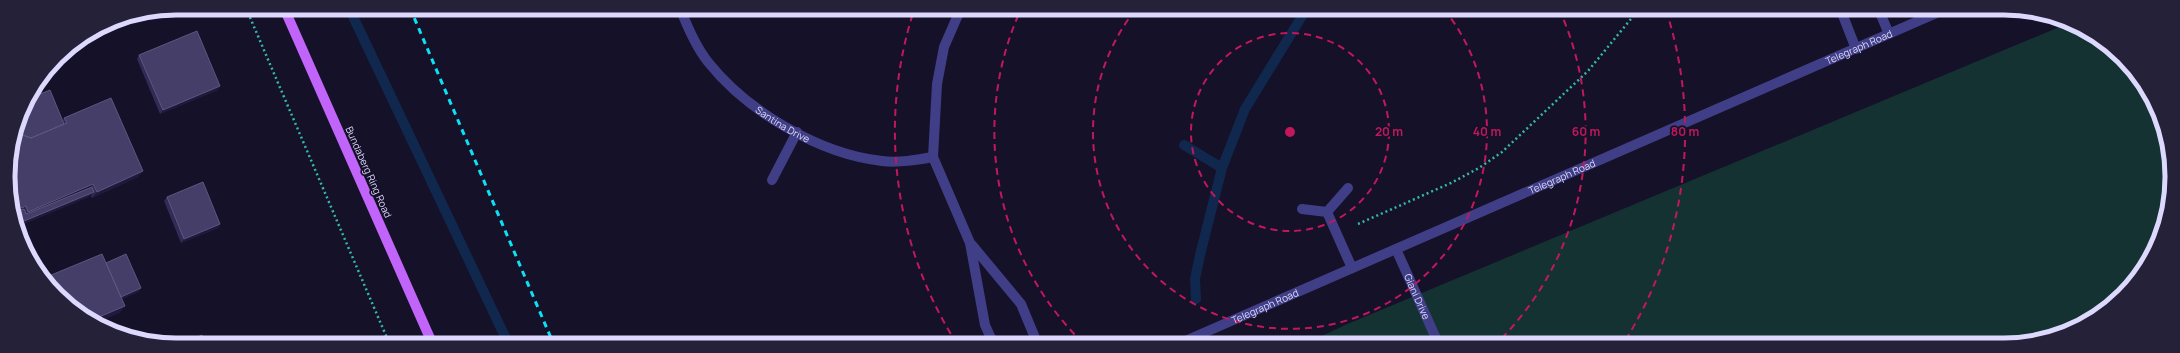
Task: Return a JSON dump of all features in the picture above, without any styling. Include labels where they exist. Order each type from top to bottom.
[{"type":"main road","name":"Bundaberg Ring Road","points":[[287,15],[430,338]]},
{"type":"street","name":"Santina Drive","points":[[683,15],[689,29],[708,62],[738,93],[773,121],[828,148],[853,156],[882,161],[910,161],[933,157]]},
{"type":"street","points":[[958,15],[944,47],[936,84],[933,157],[970,243],[985,325],[991,338]]},
{"type":"street","points":[[1843,15],[1856,48]]},
{"type":"street","points":[[1881,15],[1889,34]]},
{"type":"street","name":"Telegraph Road","points":[[1192,338],[1932,15]]},
{"type":"street","points":[[772,180],[797,132]]},
{"type":"street","points":[[1327,212],[1348,188]]},
{"type":"street","points":[[1302,209],[1327,212]]},
{"type":"street","points":[[1327,212],[1352,268]]},
{"type":"street","points":[[970,243],[1021,304],[1035,338]]},
{"type":"street","name":"Giani Drive","points":[[1396,249],[1436,338]]},
{"type":"path","points":[[249,15],[387,338]]},
{"type":"path","points":[[1337,234],[1451,183],[1479,168],[1502,152],[1588,72],[1634,15]]},
{"type":"green space","points":[[2062,26],[2102,48],[2118,62],[2132,78],[2153,115],[2162,145],[2165,166],[2165,187],[2162,208],[2153,238],[2132,275],[2118,291],[2093,311],[2065,326],[2035,335],[2014,338],[1318,338],[1345,325]]},
{"type":"building","points":[[197,31],[220,86],[163,110],[139,55]]},
{"type":"building","points":[[50,90],[64,124],[31,138],[21,134],[27,115],[37,95]]},
{"type":"building","points":[[111,98],[143,171],[97,192],[93,184],[28,212],[26,206],[22,208],[18,206],[15,187],[16,155],[21,134],[31,138],[67,123],[64,118]]},
{"type":"building","points":[[203,182],[220,224],[184,239],[167,197]]},
{"type":"building","points":[[92,187],[94,192],[24,221],[21,218],[18,209],[24,209],[26,214]]},
{"type":"building","points":[[102,254],[125,306],[98,317],[78,305],[62,291],[49,276]]},
{"type":"building","points":[[126,254],[141,288],[121,297],[106,263]]},
{"type":"building","points":[[202,335],[203,338],[195,338]]},
{"type":"waterway","points":[[352,15],[506,338]]},
{"type":"waterway","points":[[1196,299],[1195,279],[1222,168],[1245,109],[1303,15]]},
{"type":"waterway","points":[[1184,145],[1222,168]]},
{"type":"railway","points":[[413,15],[551,338]]}]
